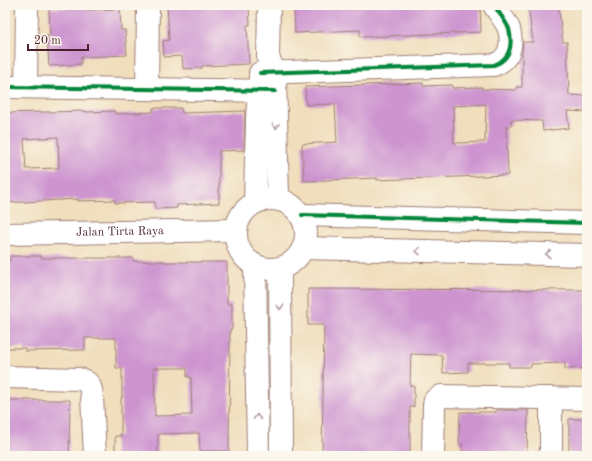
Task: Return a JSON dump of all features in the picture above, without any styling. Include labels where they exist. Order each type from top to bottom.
[{"type":"street","points":[[27,5],[15,87],[147,89],[268,77],[494,65],[507,57],[510,44],[508,28],[494,5]]},
{"type":"street","points":[[147,89],[148,5]]},
{"type":"street","points":[[268,5],[268,77],[278,198]]},
{"type":"street","points":[[255,202],[257,118],[268,77]]},
{"type":"street","points":[[266,198],[278,198],[292,204],[302,215],[306,226],[306,237],[303,248],[294,261],[280,268],[272,269],[255,266],[247,260],[240,251],[236,241],[236,230],[239,218],[245,209],[255,202],[266,198]]},
{"type":"street","points":[[302,215],[587,223]]},
{"type":"street","name":"Jalan Tirta Raya","points":[[5,234],[236,230]]},
{"type":"street","points":[[303,248],[587,255]]},
{"type":"street","points":[[255,266],[258,456]]},
{"type":"street","points":[[280,268],[281,456]]},
{"type":"street","points":[[5,377],[79,379],[89,383],[92,388],[95,456]]},
{"type":"street","points":[[433,456],[434,405],[435,400],[441,396],[587,399]]},
{"type":"street","points":[[551,398],[551,456]]},
{"type":"building","points":[[167,5],[249,5],[250,25],[247,25],[249,64],[202,66],[202,68],[183,69],[182,56],[164,57],[163,41],[169,40]]},
{"type":"building","points":[[326,5],[480,5],[481,32],[360,37],[360,30],[295,33],[294,7]]},
{"type":"building","points":[[528,5],[558,5],[563,42],[567,42],[569,95],[587,96],[587,112],[567,111],[569,128],[543,131],[542,121],[511,120],[511,126],[506,126],[508,175],[304,181],[302,144],[337,142],[335,104],[306,105],[305,87],[423,83],[423,86],[452,85],[452,88],[482,87],[482,89],[516,90],[516,87],[522,87],[523,42],[533,42]],"holes":[[[486,104],[485,142],[454,143],[453,106]]]},
{"type":"building","points":[[87,7],[87,10],[120,9],[121,30],[125,30],[127,55],[81,57],[81,64],[49,66],[47,35],[50,35],[49,8]]},
{"type":"building","points":[[153,108],[181,108],[182,113],[245,111],[244,150],[219,151],[219,203],[177,205],[177,208],[155,209],[155,202],[115,203],[115,200],[78,201],[78,199],[5,203],[5,113],[115,111],[115,114],[153,112]],"holes":[[[58,137],[59,168],[26,169],[24,139]]]},
{"type":"building","points":[[10,256],[41,256],[41,258],[133,258],[133,261],[164,262],[227,262],[227,304],[232,304],[232,329],[230,329],[229,451],[200,451],[199,433],[158,434],[158,456],[115,456],[115,436],[121,436],[122,398],[122,368],[116,368],[116,338],[85,338],[85,350],[25,351],[25,348],[5,348],[5,261],[10,261]],"holes":[[[154,368],[187,368],[187,377],[191,377],[192,415],[155,416]]]},
{"type":"building","points":[[308,289],[587,290],[587,368],[565,369],[565,363],[531,364],[531,367],[509,367],[509,363],[468,363],[468,372],[443,373],[442,355],[411,354],[410,386],[414,386],[414,407],[410,407],[410,456],[322,456],[324,325],[308,325]]},
{"type":"building","points":[[5,400],[70,400],[69,456],[5,456]]},
{"type":"building","points":[[496,410],[528,410],[527,456],[462,456],[462,444],[459,444],[460,412],[496,412]]},
{"type":"building","points":[[569,419],[587,419],[587,456],[569,456]]},
{"type":"cycle path","points":[[260,73],[494,65],[504,59],[507,55],[511,41],[508,26],[494,5]]},
{"type":"cycle path","points":[[5,87],[275,91]]},
{"type":"cycle path","points":[[302,215],[587,223]]}]
